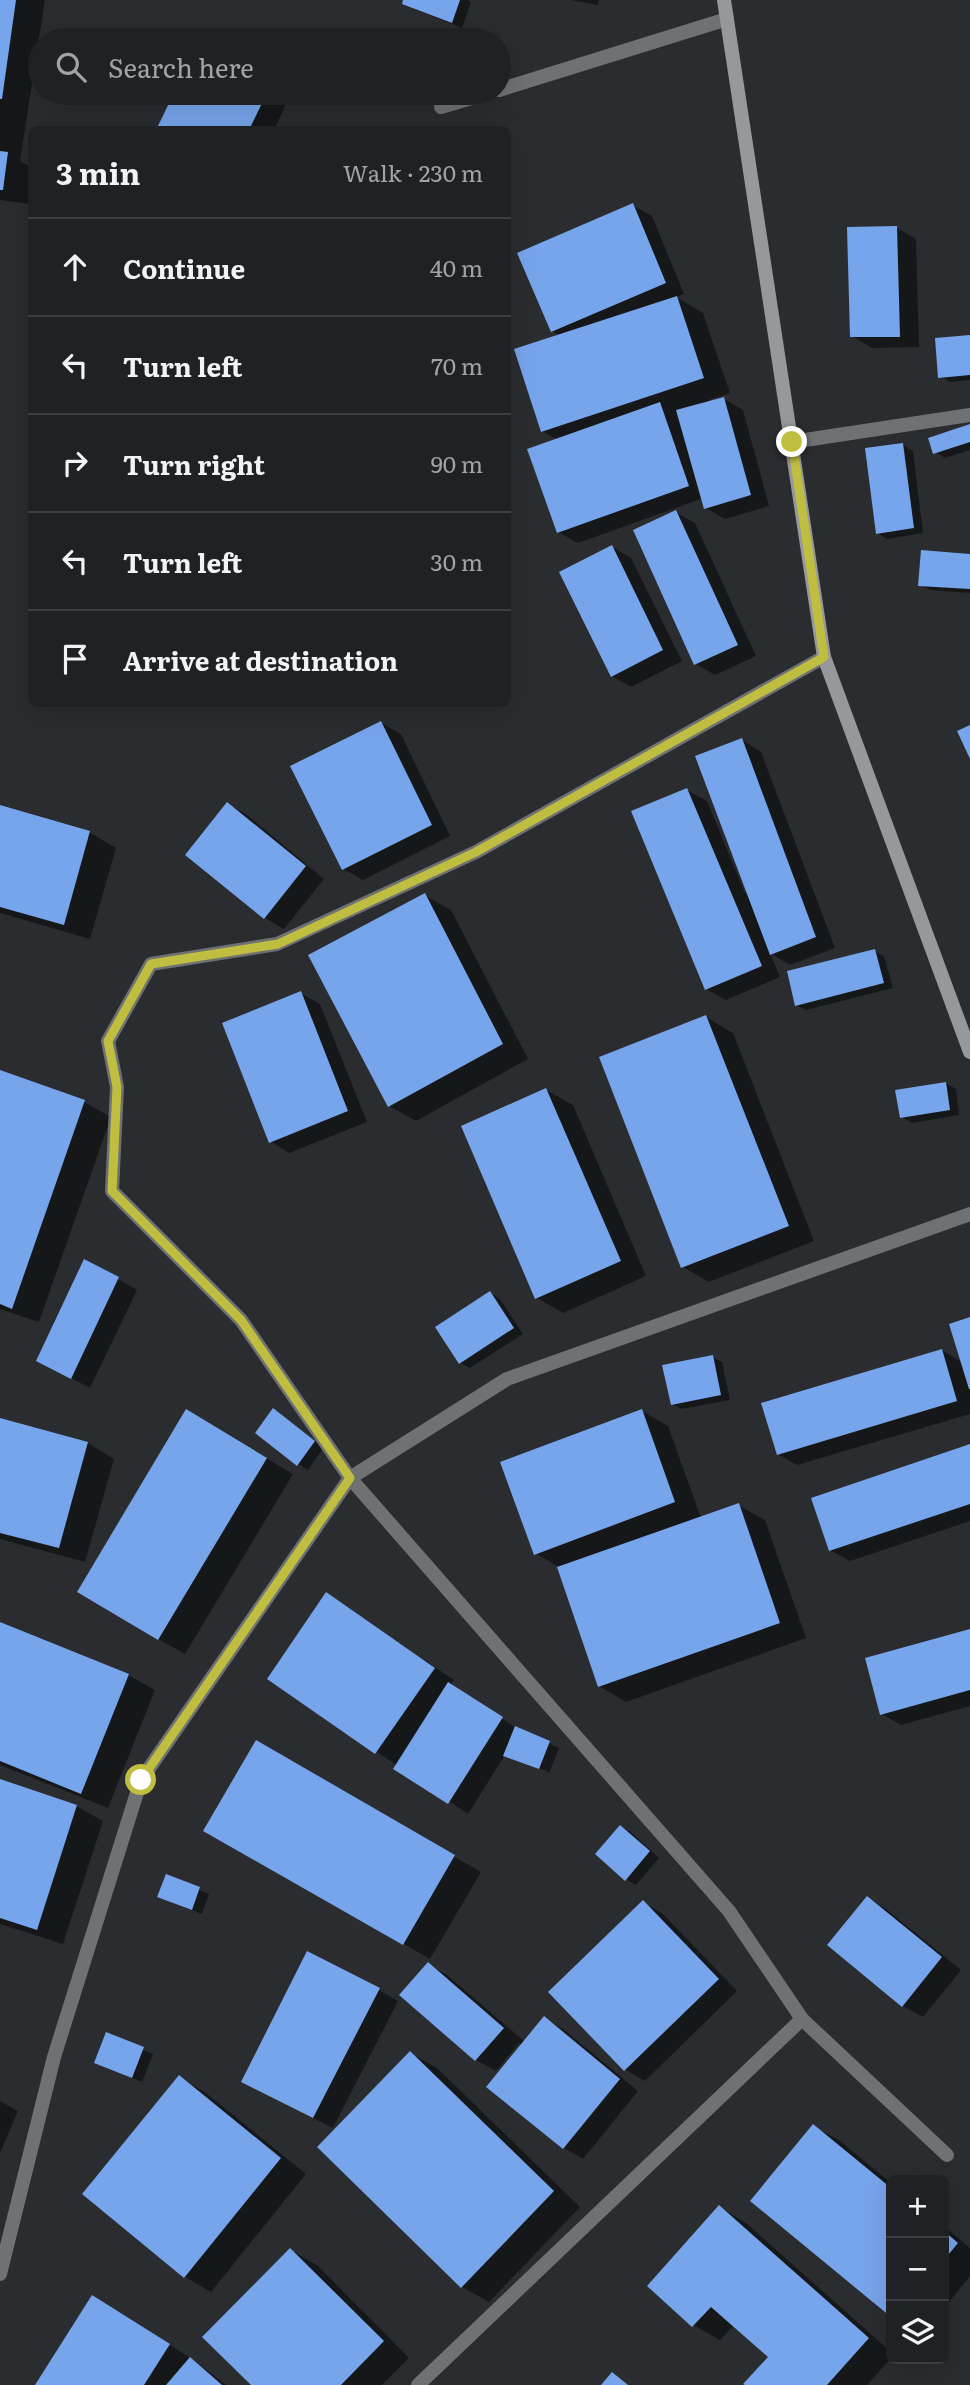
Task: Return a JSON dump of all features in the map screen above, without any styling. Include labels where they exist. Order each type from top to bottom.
[{"type":"street","points":[[724,0],[824,657],[970,1052]]},
{"type":"street","points":[[511,86],[727,19]]},
{"type":"street","points":[[441,107],[448,105]]},
{"type":"street","points":[[792,442],[970,415]]},
{"type":"street","points":[[824,657],[476,852],[278,944],[151,964],[108,1041],[117,1087],[112,1191],[241,1320],[350,1478],[729,1910],[802,2019],[947,2155]]},
{"type":"street","points":[[0,2274],[54,2057],[141,1780],[350,1478],[507,1379],[970,1214]]},
{"type":"street","points":[[418,2385],[802,2019]]},
{"type":"building","points":[[0,0],[16,0],[2,99],[0,99]]},
{"type":"building","points":[[403,0],[460,0],[452,23],[402,4]]},
{"type":"building","points":[[168,105],[261,105],[251,126],[158,126]]},
{"type":"building","points":[[0,151],[8,152],[3,190],[0,190]]},
{"type":"building","points":[[633,203],[666,283],[551,332],[517,253]]},
{"type":"building","points":[[897,226],[900,337],[850,337],[847,227]]},
{"type":"building","points":[[677,296],[704,378],[541,432],[514,349]]},
{"type":"building","points":[[970,335],[970,375],[938,378],[935,338]]},
{"type":"building","points":[[724,397],[751,495],[704,509],[676,410]]},
{"type":"building","points":[[660,402],[689,486],[557,533],[527,449]]},
{"type":"building","points":[[970,424],[970,442],[933,454],[928,438]]},
{"type":"building","points":[[903,443],[914,528],[876,534],[865,448]]},
{"type":"building","points":[[676,510],[738,645],[694,665],[633,530]]},
{"type":"building","points":[[612,545],[663,650],[611,677],[559,572]]},
{"type":"building","points":[[921,550],[970,554],[970,589],[918,586]]},
{"type":"building","points":[[381,721],[432,825],[342,870],[290,766]]},
{"type":"building","points":[[970,725],[970,759],[957,731]]},
{"type":"building","points":[[742,738],[816,937],[770,955],[695,756]]},
{"type":"building","points":[[687,788],[762,966],[705,990],[631,811]]},
{"type":"building","points":[[227,802],[306,866],[264,919],[185,855]]},
{"type":"building","points":[[0,805],[90,831],[64,925],[0,907]]},
{"type":"building","points":[[425,893],[503,1044],[388,1107],[308,955]]},
{"type":"building","points":[[875,949],[884,983],[795,1006],[787,971]]},
{"type":"building","points":[[301,991],[348,1111],[269,1143],[222,1023]]},
{"type":"building","points":[[706,1015],[789,1226],[681,1268],[599,1057]]},
{"type":"building","points":[[0,1070],[85,1100],[12,1309],[0,1304]]},
{"type":"building","points":[[946,1082],[950,1110],[900,1118],[895,1090]]},
{"type":"building","points":[[546,1088],[621,1261],[535,1299],[461,1126]]},
{"type":"building","points":[[84,1259],[119,1277],[71,1379],[36,1361]]},
{"type":"building","points":[[490,1291],[514,1328],[459,1364],[435,1327]]},
{"type":"building","points":[[970,1317],[970,1389],[969,1389],[949,1324]]},
{"type":"building","points":[[942,1349],[957,1401],[777,1455],[761,1403]]},
{"type":"building","points":[[713,1355],[721,1395],[671,1405],[662,1365]]},
{"type":"building","points":[[273,1408],[315,1441],[297,1466],[255,1433]]},
{"type":"building","points":[[186,1409],[267,1458],[158,1640],[77,1592]]},
{"type":"building","points":[[642,1409],[675,1502],[534,1555],[500,1462]]},
{"type":"building","points":[[0,1418],[88,1442],[59,1548],[0,1533]]},
{"type":"building","points":[[970,1444],[970,1504],[829,1551],[811,1498]]},
{"type":"building","points":[[739,1503],[780,1623],[598,1687],[557,1567]]},
{"type":"building","points":[[326,1592],[435,1668],[375,1754],[267,1679]]},
{"type":"building","points":[[0,1622],[129,1674],[81,1794],[0,1761]]},
{"type":"building","points":[[970,1629],[970,1690],[880,1715],[865,1658]]},
{"type":"building","points":[[448,1682],[503,1717],[448,1804],[393,1769]]},
{"type":"building","points":[[515,1726],[550,1741],[539,1769],[503,1756]]},
{"type":"building","points":[[256,1740],[455,1855],[403,1945],[203,1831]]},
{"type":"building","points":[[0,1779],[77,1805],[37,1930],[0,1918]]},
{"type":"building","points":[[620,1825],[650,1851],[625,1881],[595,1854]]},
{"type":"building","points":[[166,1874],[200,1887],[192,1910],[157,1897]]},
{"type":"building","points":[[867,1896],[942,1957],[902,2007],[827,1945]]},
{"type":"building","points":[[643,1900],[719,1979],[624,2071],[548,1992]]},
{"type":"building","points":[[307,1951],[380,1988],[313,2118],[241,2082]]},
{"type":"building","points":[[428,1962],[504,2028],[475,2061],[399,1995]]},
{"type":"building","points":[[544,2016],[620,2079],[563,2149],[486,2087]]},
{"type":"building","points":[[106,2032],[144,2047],[132,2078],[94,2063]]},
{"type":"building","points":[[410,2051],[554,2191],[461,2288],[317,2147]]},
{"type":"building","points":[[179,2075],[281,2158],[184,2278],[82,2194]]},
{"type":"building","points":[[813,2124],[886,2184],[886,2313],[750,2201]]},
{"type":"building","points":[[719,2205],[869,2338],[827,2385],[743,2384],[768,2357],[711,2307],[692,2327],[647,2286]]},
{"type":"building","points":[[949,2235],[958,2243],[949,2254]]},
{"type":"building","points":[[290,2248],[384,2341],[341,2385],[251,2385],[202,2337]]},
{"type":"building","points":[[92,2295],[170,2344],[144,2385],[35,2385]]},
{"type":"building","points":[[190,2357],[222,2385],[166,2385]]},
{"type":"building","points":[[612,2372],[628,2385],[601,2385]]},
{"type":"route","points":[[141,1780],[350,1478],[241,1320],[112,1191],[117,1087],[108,1041],[151,964],[278,944],[476,852],[824,657],[792,442]]}]
